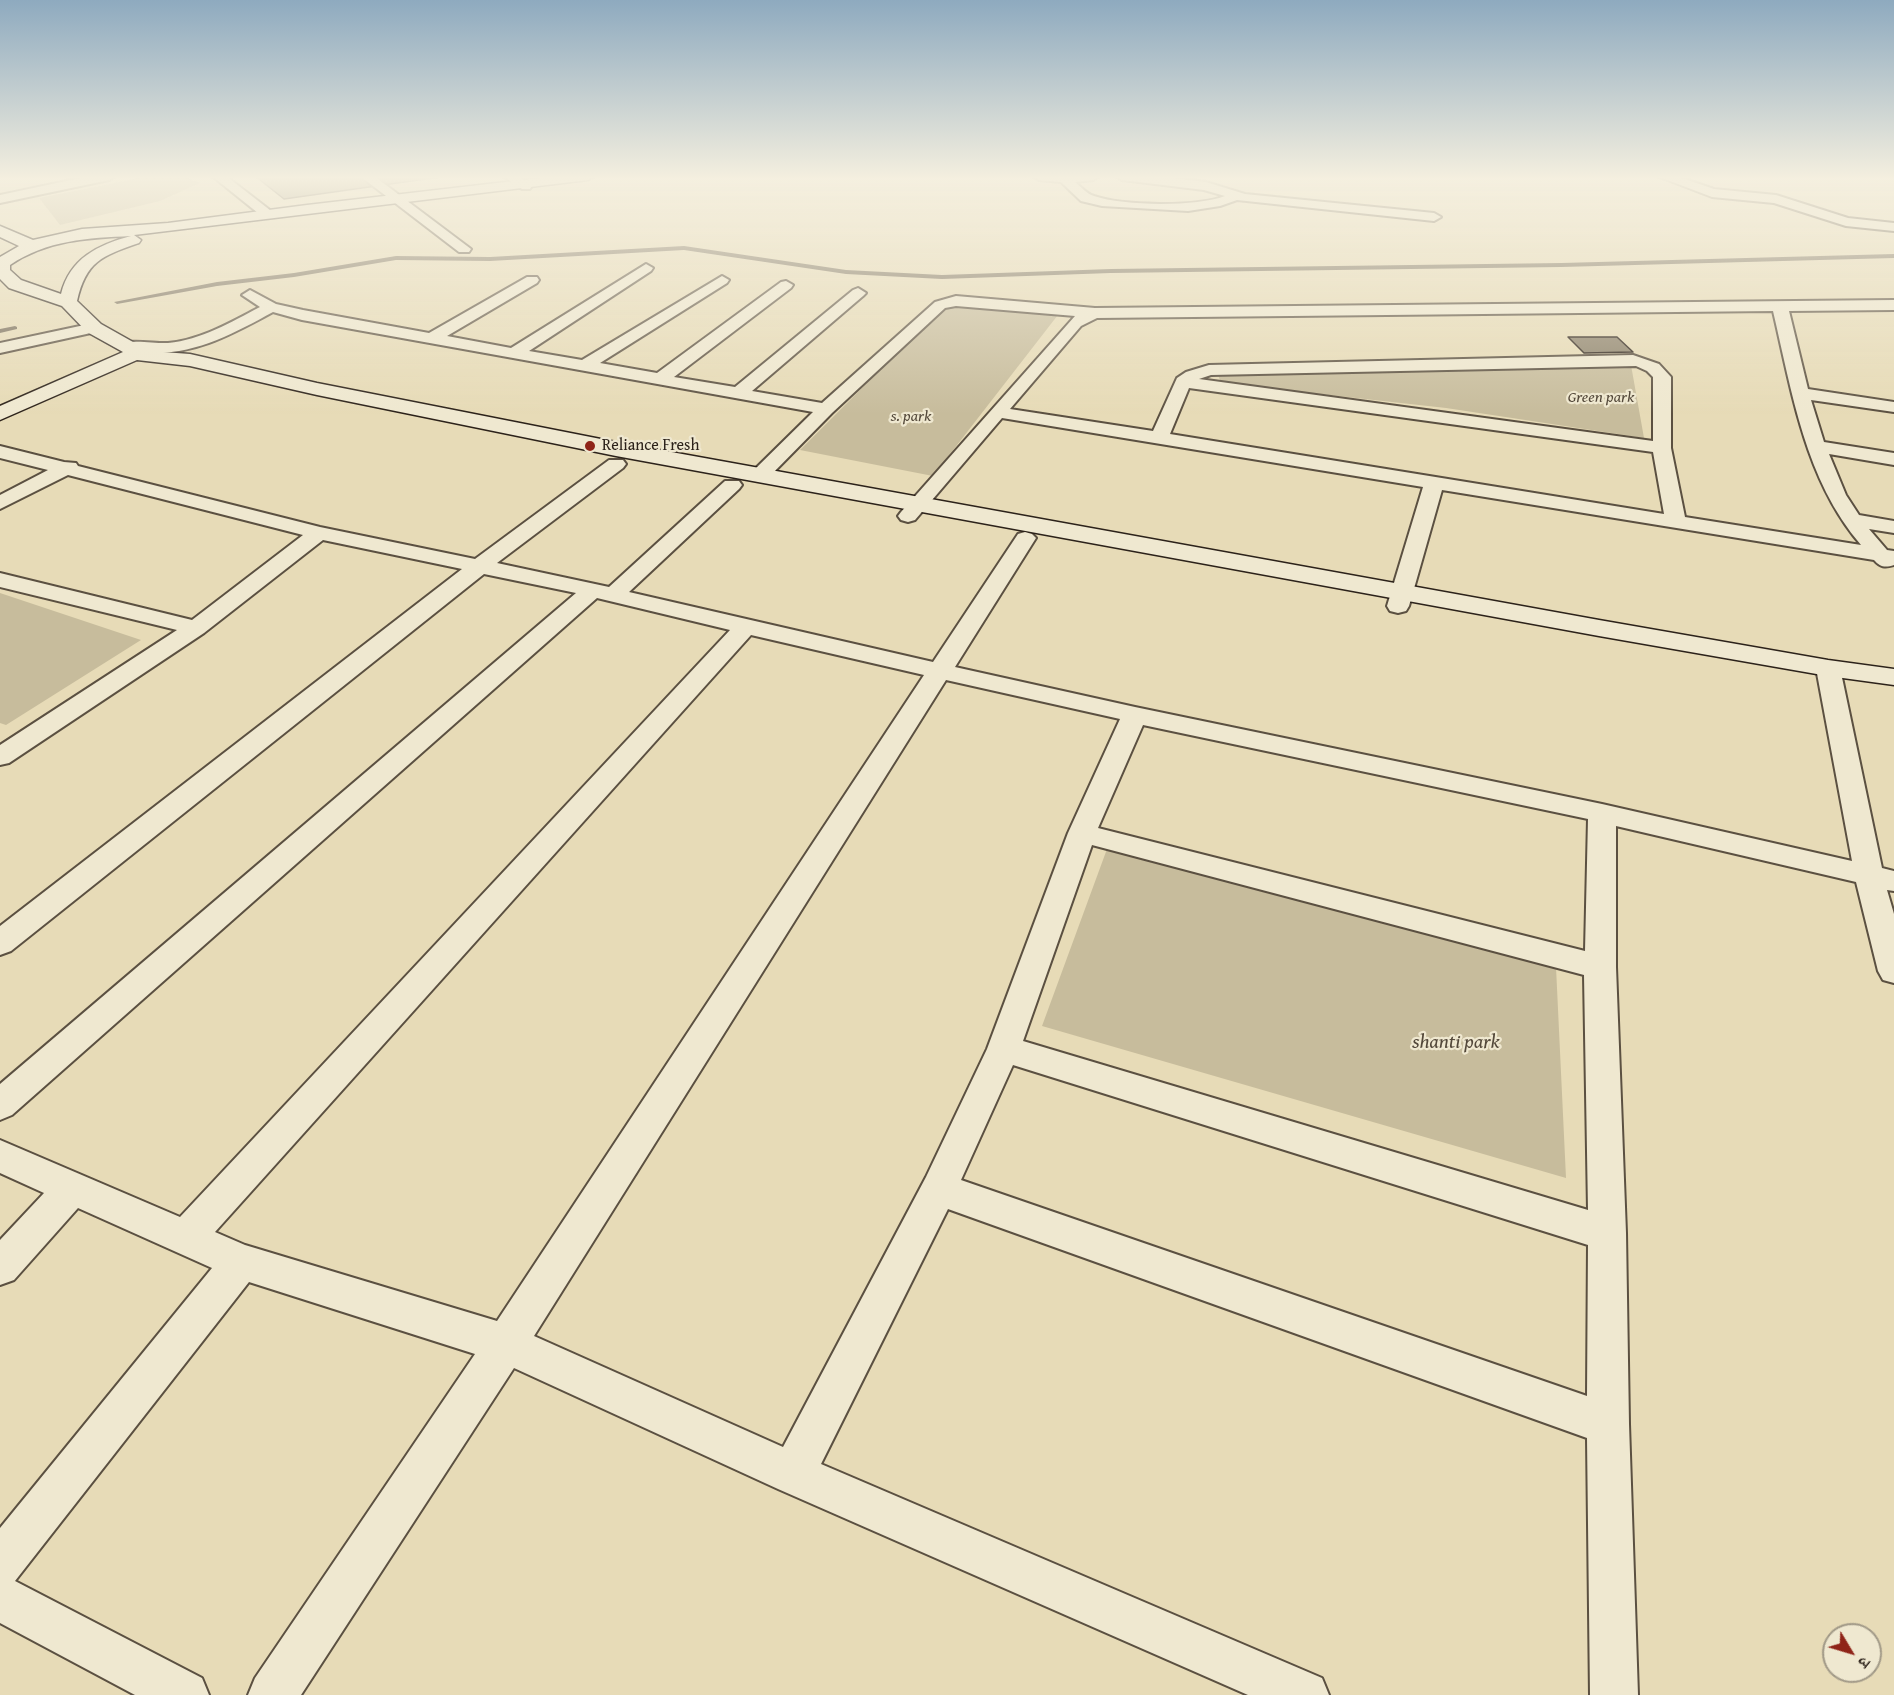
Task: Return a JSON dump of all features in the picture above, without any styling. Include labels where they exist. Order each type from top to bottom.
[{"type":"street","points":[[13,255],[2,263],[2,271],[10,280],[24,289],[68,302],[94,328],[136,352],[148,364],[170,370],[616,464],[732,485],[913,509],[1829,677],[1894,697]]},
{"type":"street","points":[[68,302],[71,282],[76,270],[98,255]]},
{"type":"street","points":[[514,353],[646,268]]},
{"type":"street","points":[[432,338],[532,280]]},
{"type":"street","points":[[584,366],[722,280]]},
{"type":"street","points":[[660,379],[786,285]]},
{"type":"street","points":[[739,393],[858,293]]},
{"type":"street","points":[[250,295],[271,308],[302,315],[826,409]]},
{"type":"street","points":[[761,474],[826,409],[945,303],[956,301],[1095,313],[1894,305]]},
{"type":"street","points":[[1780,306],[1818,447],[1837,495],[1851,520],[1890,561]]},
{"type":"street","points":[[0,414],[136,352],[183,347],[222,333],[271,308]]},
{"type":"street","points":[[913,509],[1075,323],[1095,313]]},
{"type":"street","points":[[0,348],[94,328]]},
{"type":"street","points":[[136,352],[190,360],[329,391],[616,449],[761,474],[1025,538],[1399,598]]},
{"type":"street","points":[[1159,438],[1184,382],[1192,376],[1209,370],[1633,360],[1648,363],[1662,376],[1662,448],[1676,522]]},
{"type":"street","points":[[1184,382],[1662,448]]},
{"type":"street","points":[[1802,393],[1894,407]]},
{"type":"street","points":[[998,412],[1676,522],[1890,561]]},
{"type":"street","points":[[1818,447],[1894,459]]},
{"type":"street","points":[[0,452],[69,467],[319,533],[603,592],[746,627],[942,669],[1135,715],[1602,813],[1881,879]]},
{"type":"street","points":[[0,943],[480,566],[616,464]]},
{"type":"street","points":[[0,504],[69,467]]},
{"type":"street","points":[[1399,598],[1434,483]]},
{"type":"street","points":[[0,1106],[603,592],[732,485]]},
{"type":"street","points":[[1851,520],[1894,527]]},
{"type":"street","points":[[0,757],[196,628],[319,533]]},
{"type":"street","points":[[272,1695],[506,1344],[1025,538]]},
{"type":"street","points":[[0,580],[196,628]]},
{"type":"street","points":[[185,1238],[746,627]]},
{"type":"street","points":[[1829,677],[1894,677]]},
{"type":"street","points":[[1829,677],[1881,879],[1894,972]]},
{"type":"street","points":[[793,1474],[939,1189],[1004,1049],[1082,833],[1135,715]]},
{"type":"street","points":[[1602,813],[1600,967],[1607,1233],[1608,1424],[1614,1695]]},
{"type":"street","points":[[1082,833],[1600,967]]},
{"type":"street","points":[[1004,1049],[1607,1233]]},
{"type":"street","points":[[0,1156],[241,1262],[506,1344],[793,1474],[1305,1695]]},
{"type":"street","points":[[0,1267],[74,1188]]},
{"type":"street","points":[[939,1189],[1608,1424]]},
{"type":"street","points":[[0,1564],[241,1262]]},
{"type":"street","points":[[0,1598],[185,1695]]},
{"type":"green space","name":"s. park","points":[[952,298],[1061,311],[933,476],[800,450]]},
{"type":"green space","name":"Green park","points":[[1631,365],[1644,438],[1446,408],[1221,383],[1218,375],[1237,372]]},
{"type":"green space","points":[[0,593],[141,640],[6,725],[0,723]]},
{"type":"green space","name":"shanti park","points":[[1107,849],[1556,967],[1566,1178],[1042,1026]]},
{"type":"building","points":[[1568,337],[1617,337],[1633,352],[1584,353]]},
{"type":"waterway","points":[[117,302],[217,284],[294,275],[396,258],[490,259],[559,255]]},
{"type":"waterway","points":[[732,255],[846,272],[942,277],[1111,271],[1561,265],[1894,256]]},
{"type":"waterway","points":[[0,331],[15,328]]},
{"type":"place","name":"Reliance Fresh","points":[[590,446]]}]
